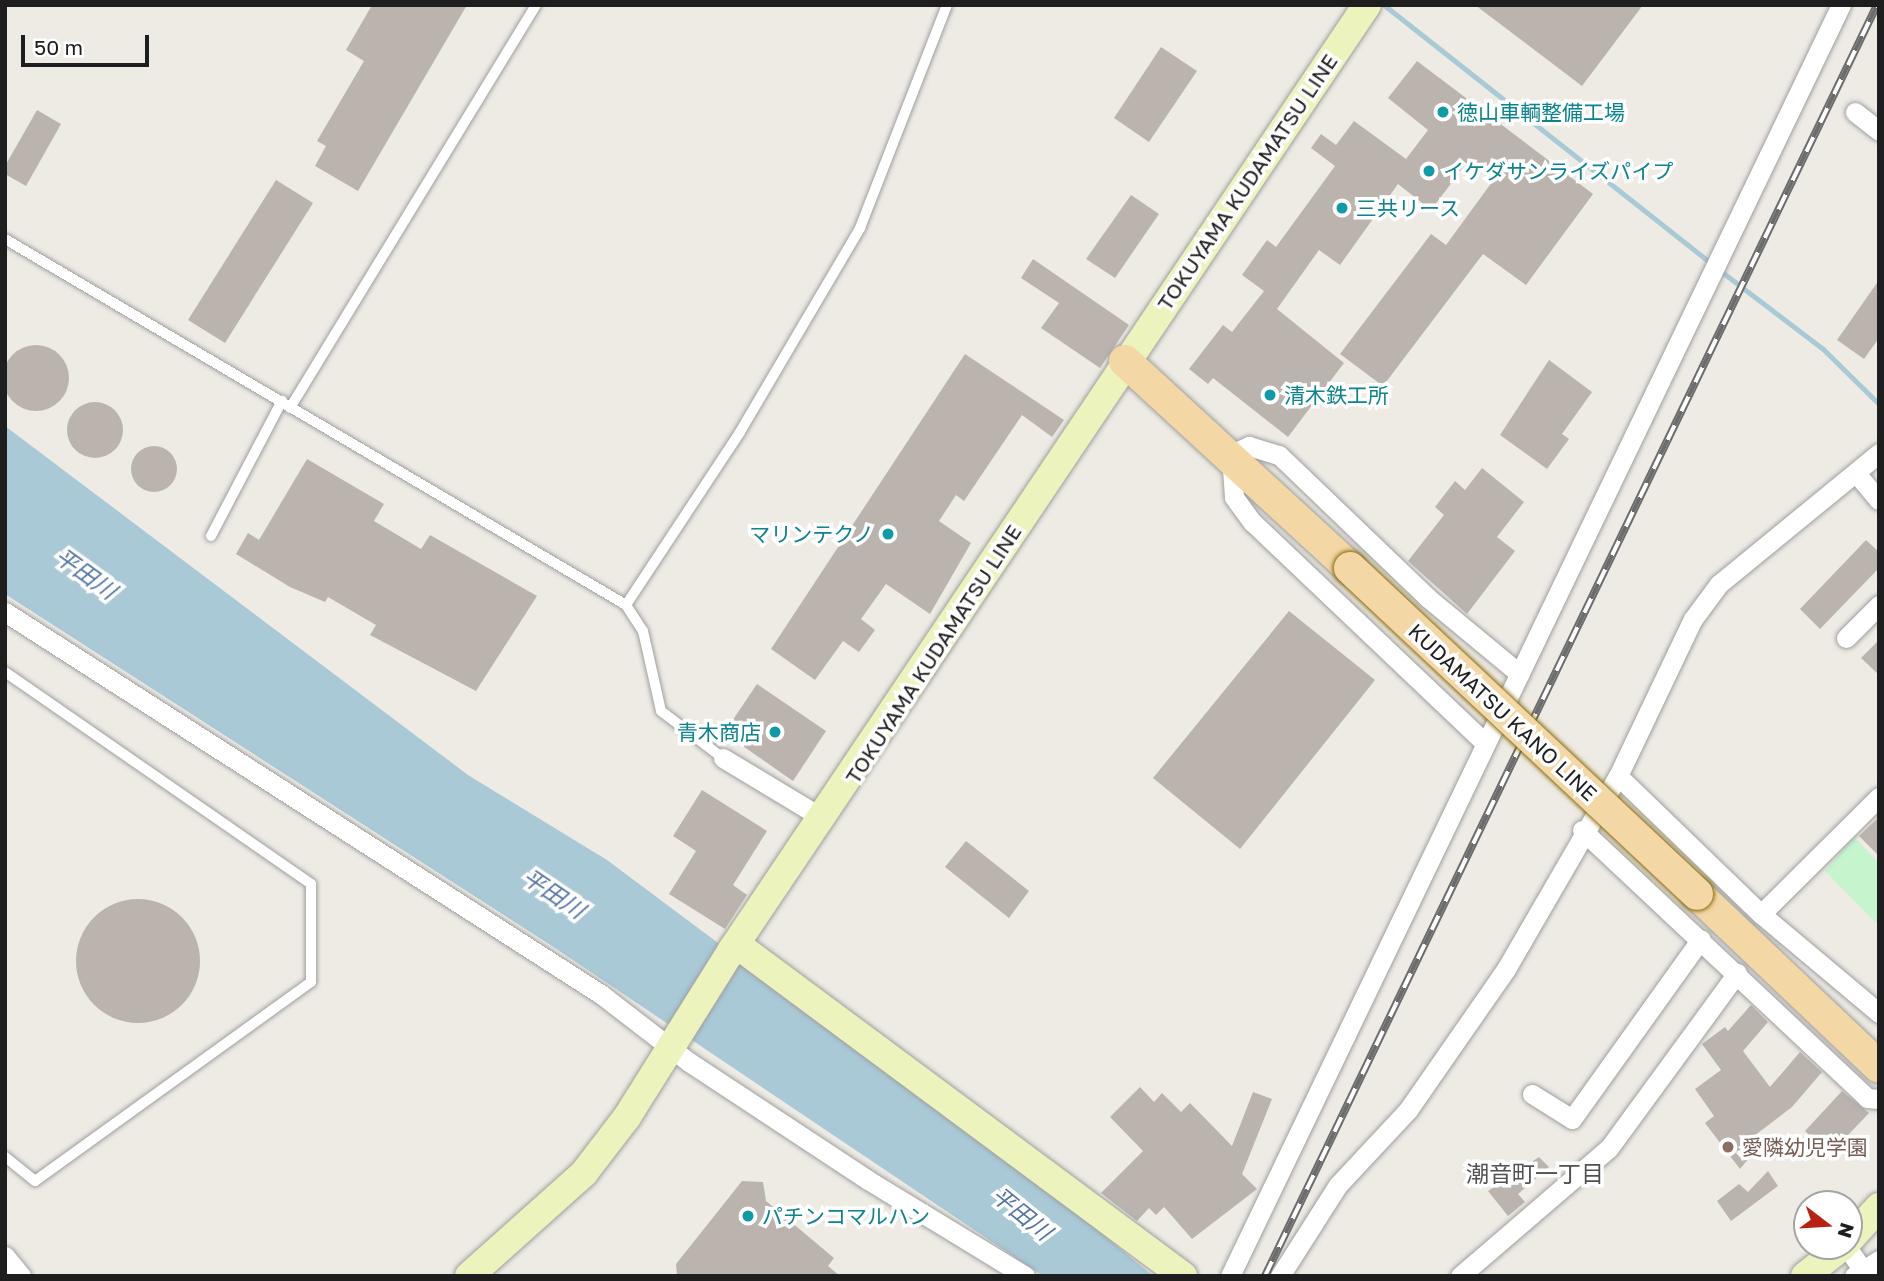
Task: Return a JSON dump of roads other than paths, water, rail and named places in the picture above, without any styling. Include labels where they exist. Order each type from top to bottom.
[{"type":"main road","name":"TOKUYAMA KUDAMATSU LINE","points":[[475,1274],[584,1173],[673,1044],[734,947],[824,819],[1125,361],[1366,7]]},
{"type":"main road","name":"KUDAMATSU KANO LINE","points":[[1125,361],[1231,454],[1879,1067]]},
{"type":"main road","points":[[734,947],[1183,1276]]},
{"type":"main road","points":[[1863,1225],[1879,1207]]},
{"type":"main road","points":[[1805,1276],[1826,1260]]},
{"type":"street","points":[[1230,1276],[1484,742],[1520,674],[1841,5]]},
{"type":"street","points":[[1855,112],[1879,131]]},
{"type":"street","points":[[1484,742],[1252,523],[1234,497],[1231,454],[1249,446],[1279,455],[1428,598],[1520,674]]},
{"type":"street","points":[[1280,1276],[1338,1185],[1408,1110],[1506,969],[1583,830],[1618,776],[1674,652],[1719,584],[1879,453]]},
{"type":"street","points":[[1856,473],[1879,500]]},
{"type":"street","points":[[1846,638],[1879,605]]},
{"type":"street","points":[[5,612],[602,995],[868,1181],[1025,1276]]},
{"type":"street","points":[[723,758],[824,819]]},
{"type":"street","points":[[1618,776],[1761,914],[1879,1013]]},
{"type":"street","points":[[1761,914],[1879,797]]},
{"type":"street","points":[[1583,830],[1867,1098],[1879,1099]]},
{"type":"street","points":[[1532,1094],[1572,1119],[1701,939]]},
{"type":"street","points":[[1460,1276],[1609,1148],[1737,973]]},
{"type":"street","points":[[5,1256],[21,1276]]},
{"type":"lane","points":[[211,536],[286,405],[536,5]]},
{"type":"lane","points":[[626,605],[740,432],[860,228],[947,5]]},
{"type":"lane","points":[[5,239],[626,605],[643,631],[662,711],[723,758]]},
{"type":"lane","points":[[5,672],[312,884],[311,982],[35,1181],[5,1157]]},
{"type":"water","name":"平田川","points":[[5,426],[468,775],[607,860],[1052,1192],[1153,1276],[1043,1276],[555,948],[5,594]]},
{"type":"waterway","points":[[1384,5],[1711,263]]},
{"type":"waterway","points":[[1718,269],[1823,349],[1879,404]]},
{"type":"railway","points":[[1265,1276],[1877,5]]},
{"type":"place","name":"徳山車輌整備工場","points":[[1443,112]]},
{"type":"place","name":"イケダサンライズパイプ","points":[[1429,171]]},
{"type":"place","name":"三共リース","points":[[1342,208]]},
{"type":"place","name":"清木鉄工所","points":[[1270,395]]},
{"type":"place","name":"マリンテクノ","points":[[888,534]]},
{"type":"place","name":"青木商店","points":[[775,732]]},
{"type":"place","name":"愛隣幼児学園","points":[[1728,1147]]},
{"type":"place","name":"パチンコマルハン","points":[[748,1216]]},
{"type":"district","name":"潮音町一丁目","points":[[1535,1173]]}]
